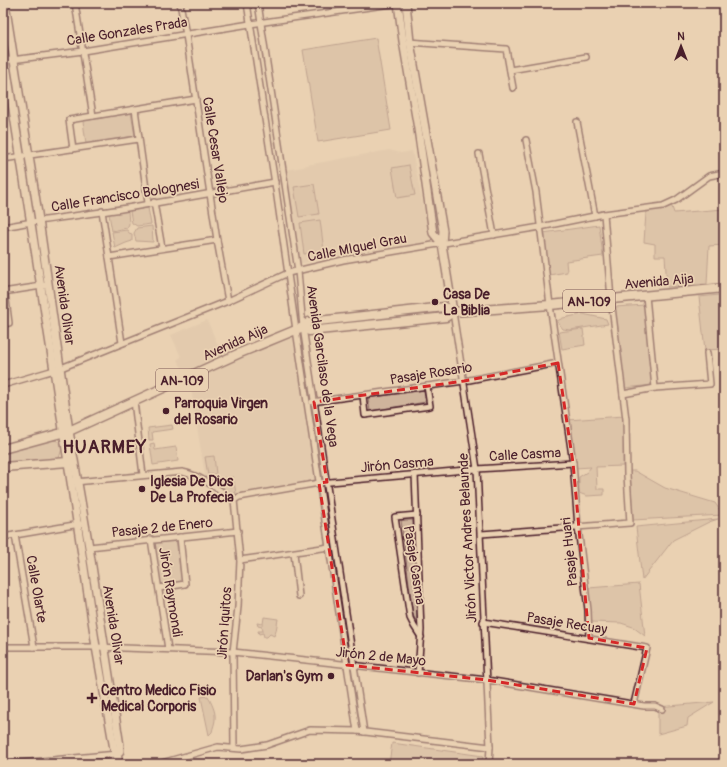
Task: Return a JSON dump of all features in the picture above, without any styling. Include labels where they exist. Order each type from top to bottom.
[{"type":"main road","name":"Avenida Aija","points":[[66,432],[299,328],[309,322],[445,307],[453,312],[550,305],[724,288]]},
{"type":"main road","name":"AN-109","points":[[3,449],[66,432]]},
{"type":"main road","points":[[3,467],[68,462]]},
{"type":"street","name":"Avenida Olivar","points":[[5,3],[39,220],[45,286],[81,524],[96,647],[114,749],[118,754]]},
{"type":"street","points":[[75,3],[93,116]]},
{"type":"street","name":"Calle Cesar Vallejo","points":[[180,3],[228,301]]},
{"type":"street","name":"Avenida Garcilaso de la Vega","points":[[247,3],[288,273],[314,402],[327,482],[364,732]]},
{"type":"street","name":"Avenida Garcilaso de la Vega","points":[[258,3],[298,271],[299,328],[307,403],[357,731]]},
{"type":"street","name":"Calle Gonzales Prada","points":[[4,61],[83,51],[250,24],[398,3]]},
{"type":"street","points":[[398,3],[443,231],[442,244],[453,312]]},
{"type":"street","points":[[406,3],[406,41]]},
{"type":"street","points":[[406,41],[506,49],[513,88]]},
{"type":"street","name":"Avenida Olivar","points":[[3,46],[4,61],[31,222],[45,286]]},
{"type":"street","points":[[510,70],[586,57]]},
{"type":"street","points":[[73,149],[69,120],[196,99]]},
{"type":"street","points":[[135,109],[151,202],[162,248]]},
{"type":"street","points":[[577,122],[595,216]]},
{"type":"street","points":[[3,159],[139,139]]},
{"type":"street","name":"Pasaje Huari","points":[[526,140],[535,186],[550,305],[573,463],[578,526],[588,610],[589,638]]},
{"type":"street","points":[[479,154],[494,235]]},
{"type":"street","name":"Calle MIguel Grau","points":[[3,385],[57,369],[228,301],[288,273],[343,260],[540,227],[604,214],[663,206],[676,200],[709,176],[724,172]]},
{"type":"street","name":"Calle Francisco Bolognesi","points":[[3,227],[151,202],[210,194],[275,182]]},
{"type":"street","points":[[102,211],[122,343]]},
{"type":"street","points":[[480,534],[630,522],[626,419],[611,299],[604,214]]},
{"type":"street","points":[[109,257],[217,240]]},
{"type":"street","points":[[3,324],[10,323],[4,292],[45,286]]},
{"type":"street","points":[[646,296],[655,388]]},
{"type":"street","name":"Jirón Victor Andres Belaunde","points":[[453,312],[477,469],[490,747],[489,764]]},
{"type":"street","points":[[623,394],[655,388],[710,384],[707,353]]},
{"type":"street","name":"Pasaje Rosario","points":[[307,403],[464,381],[558,363]]},
{"type":"street","points":[[363,395],[366,415],[430,406],[427,386]]},
{"type":"street","points":[[134,401],[143,475]]},
{"type":"street","name":"Avenida Olivar","points":[[66,432],[68,462],[74,482]]},
{"type":"street","name":"Calle Casma","points":[[477,469],[573,463]]},
{"type":"street","name":"Jirón Casma","points":[[234,500],[319,483],[477,469]]},
{"type":"street","points":[[74,482],[182,472],[194,475],[234,500]]},
{"type":"street","name":"Pasaje Casma","points":[[415,474],[421,637],[418,673]]},
{"type":"street","name":"Jirón Iquitos","points":[[234,500],[240,560],[238,607],[233,652],[234,748]]},
{"type":"street","name":"Pasaje Casma","points":[[417,515],[395,517],[410,618],[421,637]]},
{"type":"street","name":"Avenida Olivar","points":[[81,524],[89,547],[120,746],[120,751],[118,754]]},
{"type":"street","points":[[3,537],[81,524]]},
{"type":"street","name":"Pasaje 2 de Enero","points":[[89,547],[151,539],[238,531]]},
{"type":"street","name":"Calle Olarte","points":[[15,535],[34,647]]},
{"type":"street","points":[[159,588],[185,584],[180,537]]},
{"type":"street","name":"Jirón Raymondi","points":[[151,539],[168,649]]},
{"type":"street","points":[[240,560],[329,547]]},
{"type":"street","points":[[294,553],[299,596]]},
{"type":"street","name":"Pasaje Recuay","points":[[483,622],[647,648],[634,704]]},
{"type":"street","name":"Jirón 2 de Mayo","points":[[3,647],[104,647],[233,652],[487,680],[634,704],[655,706],[662,709]]},
{"type":"street","points":[[158,764],[218,747],[241,749],[267,745],[310,730],[357,731],[490,747]]},
{"type":"street","points":[[9,764],[118,754],[119,764]]},
{"type":"highlighted area","points":[[558,363],[573,463],[589,638],[647,648],[634,704],[487,680],[347,665],[319,483],[327,482],[314,402],[464,381]]},
{"type":"shaded area","points":[[376,38],[391,130],[318,142],[303,50]]},
{"type":"shaded area","points":[[131,113],[135,136],[86,144],[83,121]]},
{"type":"shaded area","points":[[389,150],[401,153],[412,151],[431,242],[347,254],[299,264],[285,170]]},
{"type":"shaded area","points":[[409,165],[415,195],[397,198],[392,168]]},
{"type":"shaded area","points":[[314,184],[319,214],[299,217],[294,187]]},
{"type":"shaded area","points":[[671,204],[674,213],[724,209],[724,245],[709,246],[707,284],[667,287],[665,256],[655,256],[655,244],[644,242],[646,213],[653,209]]},
{"type":"shaded area","points":[[148,208],[151,224],[137,226],[132,223],[130,211]]},
{"type":"shaded area","points":[[128,211],[129,224],[127,228],[112,231],[109,214]]},
{"type":"shaded area","points":[[320,220],[324,251],[304,254],[300,223]]},
{"type":"shaded area","points":[[599,225],[603,256],[566,261],[567,272],[549,275],[543,233]]},
{"type":"shaded area","points":[[152,226],[153,242],[136,241],[134,233],[137,228]]},
{"type":"shaded area","points":[[127,230],[132,234],[132,241],[115,248],[112,232]]},
{"type":"shaded area","points":[[720,295],[724,327],[724,349],[705,350],[699,297]]},
{"type":"shaded area","points":[[645,305],[652,385],[625,388],[615,307]]},
{"type":"shaded area","points":[[583,314],[606,319],[608,324],[570,330],[563,329],[557,321],[563,318]]},
{"type":"shaded area","points":[[207,320],[224,359],[197,370],[195,367],[192,369],[193,371],[187,375],[177,360],[181,357],[171,335]]},
{"type":"shaded area","points":[[583,329],[585,345],[562,349],[559,332]]},
{"type":"shaded area","points":[[292,334],[304,400],[315,479],[229,497],[205,476],[189,377]]},
{"type":"shaded area","points":[[424,390],[426,402],[370,411],[368,398]]},
{"type":"shaded area","points":[[624,416],[623,466],[596,467],[597,489],[604,489],[604,495],[587,496],[579,493],[579,477],[587,472],[591,467],[576,468],[568,420]]},
{"type":"shaded area","points":[[172,425],[173,429],[152,432],[153,440],[149,440],[148,428]]},
{"type":"shaded area","points":[[48,439],[58,441],[62,449],[59,458],[54,461],[3,466],[3,451]]},
{"type":"shaded area","points":[[154,443],[155,450],[176,447],[178,461],[153,465],[150,444]]},
{"type":"shaded area","points":[[214,456],[216,474],[208,475],[205,457]]},
{"type":"shaded area","points":[[630,471],[635,471],[665,488],[715,503],[723,515],[633,520]]},
{"type":"shaded area","points":[[233,477],[236,493],[230,494],[215,479]]},
{"type":"shaded area","points":[[718,519],[673,540],[642,580],[636,527]]},
{"type":"shaded area","points":[[401,520],[413,520],[417,623],[413,615]]},
{"type":"shaded area","points":[[176,540],[182,582],[161,584],[154,543]]},
{"type":"shaded area","points":[[639,584],[645,636],[633,627],[621,623],[591,622],[588,588]]},
{"type":"shaded area","points":[[264,617],[278,619],[274,636],[270,634],[267,637],[264,637],[263,633],[259,634],[258,631],[263,631],[262,627],[258,626],[257,623],[263,624]]},
{"type":"shaded area","points":[[208,696],[215,713],[215,722],[212,732],[209,735],[201,697]]},
{"type":"shaded area","points":[[714,702],[688,718],[687,726],[658,734],[658,707]]},
{"type":"shaded area","points":[[392,743],[483,756],[482,764],[389,764]]},
{"type":"shaded area","points":[[108,759],[109,764],[63,764]]},
{"type":"place","name":"Casa De La Biblia","points":[[435,302]]},
{"type":"place","name":"Parroquia Virgen del Rosario","points":[[166,411]]},
{"type":"place","name":"Iglesia De Dios De La Profecia","points":[[142,489]]},
{"type":"place","name":"Darlan's Gym","points":[[331,676]]},
{"type":"place","name":"Centro Medico Fisio Medical Corporis","points":[[92,698]]},
{"type":"district","name":"HUARMEY","points":[[105,447]]}]
